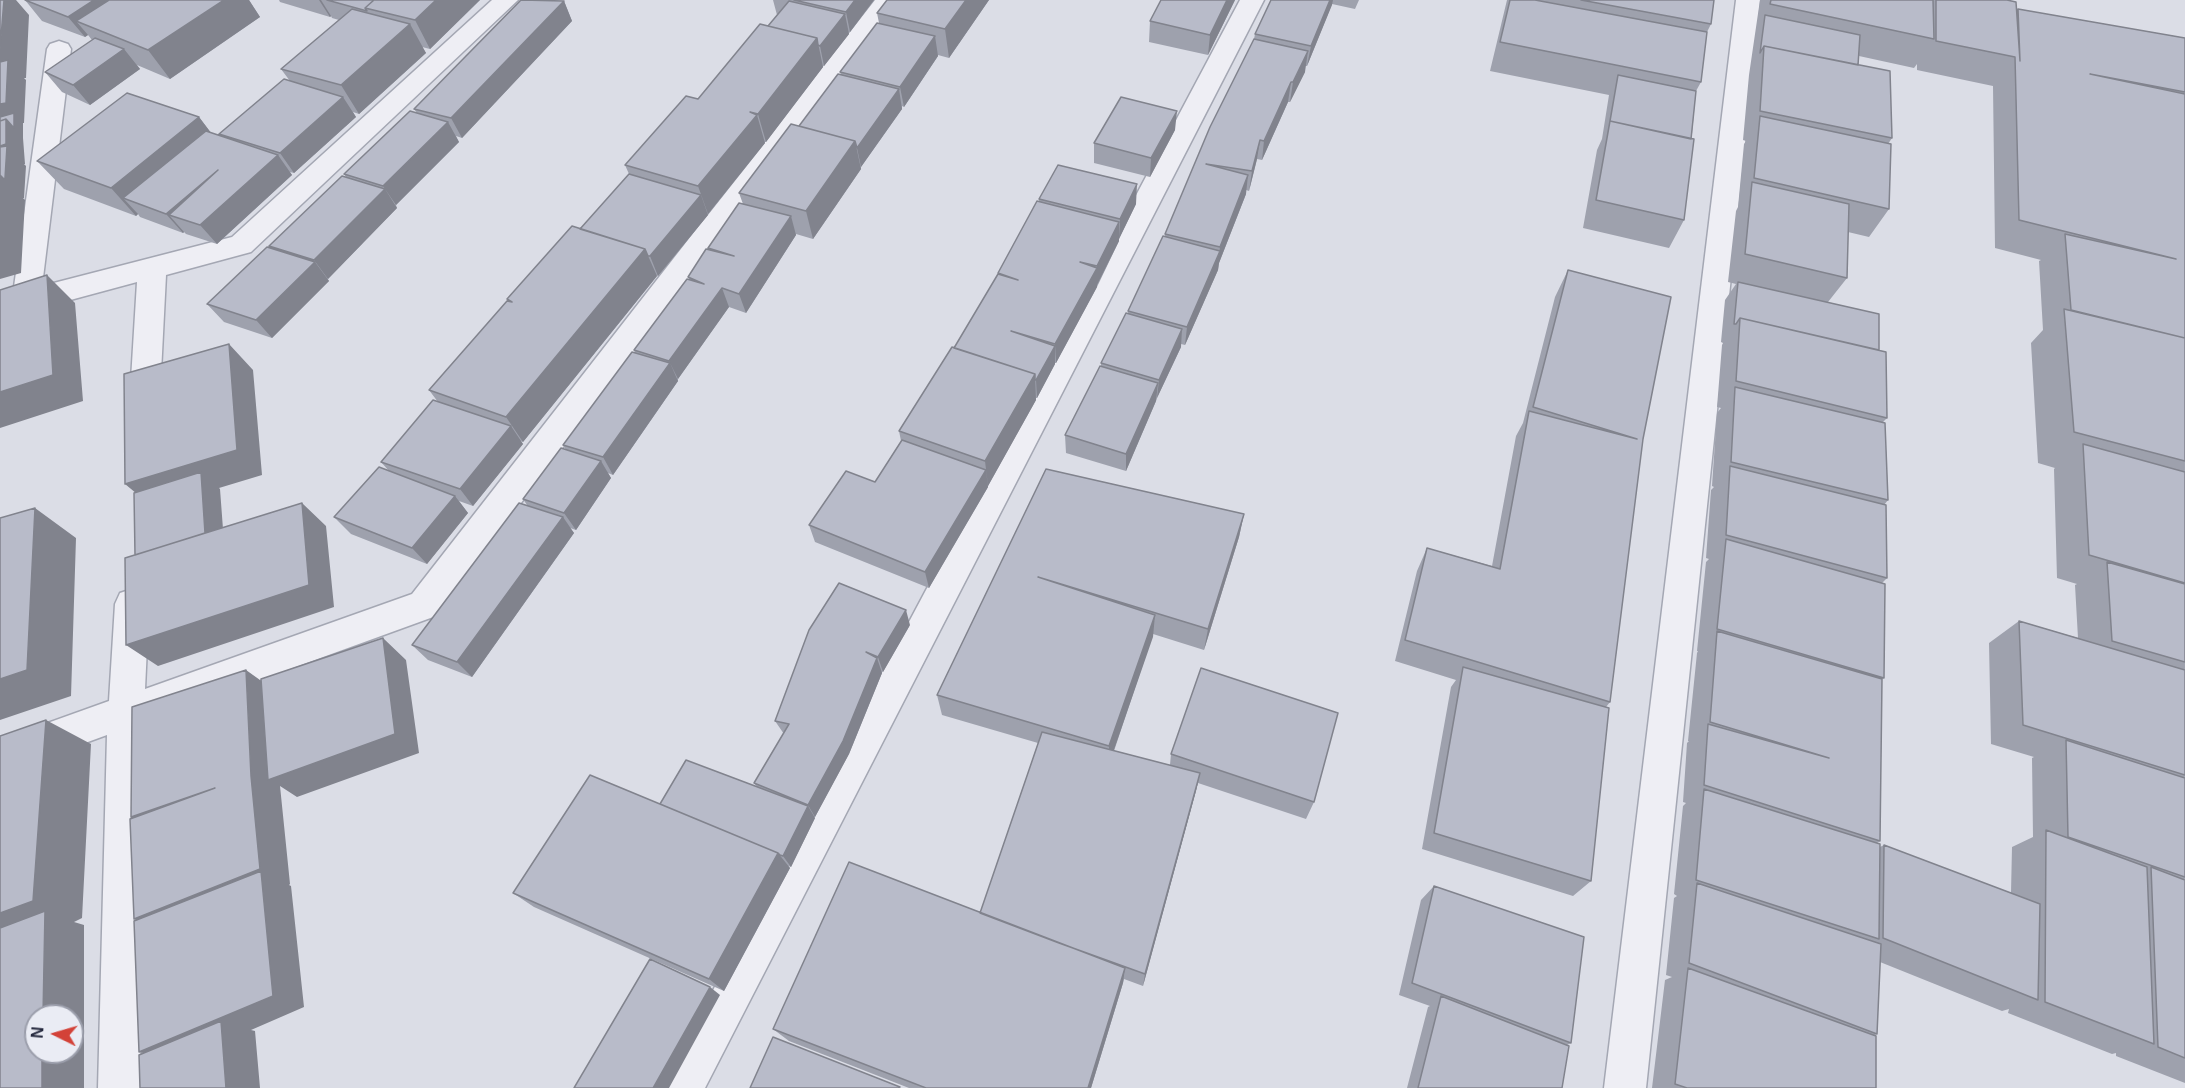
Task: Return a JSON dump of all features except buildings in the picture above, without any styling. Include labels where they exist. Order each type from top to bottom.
[{"type":"street","points":[[0,308],[241,245],[506,0]]},
{"type":"street","points":[[0,757],[424,605],[887,0]]},
{"type":"street","points":[[682,1088],[1252,0]]},
{"type":"street","points":[[1625,1088],[1748,0]]},
{"type":"street","points":[[26,301],[59,49]]},
{"type":"street","points":[[142,443],[152,268]]},
{"type":"street","points":[[119,1088],[126,712],[134,572]]}]
